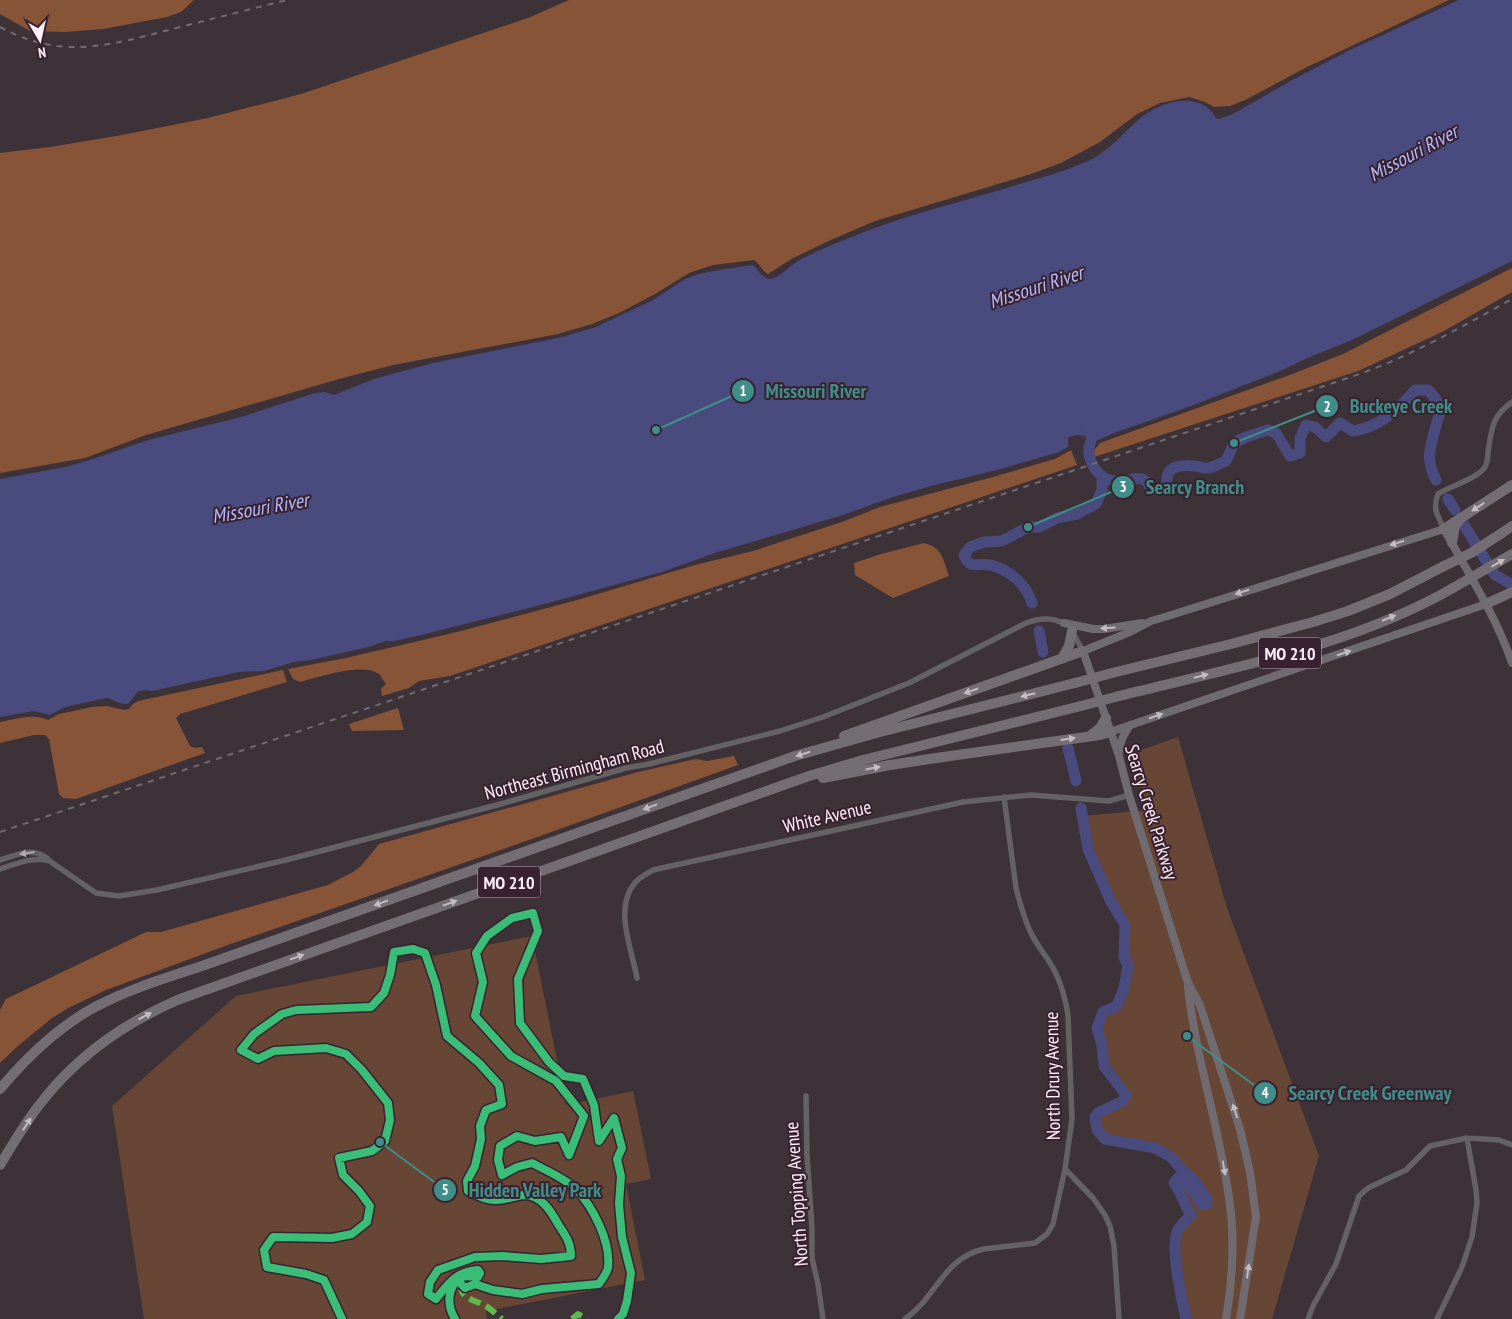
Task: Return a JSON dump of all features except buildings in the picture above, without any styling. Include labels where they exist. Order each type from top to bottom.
[{"type":"highway","points":[[1444,529],[1512,485]]},
{"type":"highway","points":[[1452,543],[1455,526],[1462,518]]},
{"type":"highway","name":"MO 210","points":[[0,1088],[15,1070],[56,1033],[77,1018],[142,986],[212,963],[753,770],[827,746],[1249,639],[1348,611],[1390,594],[1471,553],[1512,526]]},
{"type":"highway","name":"MO 210","points":[[0,1165],[35,1111],[53,1088],[92,1050],[140,1018],[190,995],[809,776],[863,760],[1307,649],[1380,623],[1434,599],[1512,554]]},
{"type":"highway","points":[[1486,604],[1512,592]]},
{"type":"highway","points":[[1063,657],[1069,646],[1068,627]]},
{"type":"highway","points":[[827,746],[845,735],[1083,651]]},
{"type":"highway","points":[[1089,736],[1100,728],[1106,718]]},
{"type":"highway","points":[[757,793],[890,765],[1089,736],[1100,736],[1110,732]]},
{"type":"main road","points":[[1068,627],[1104,629],[1151,621],[1444,529],[1486,604],[1506,644],[1512,663]]},
{"type":"main road","points":[[1110,732],[1486,604]]},
{"type":"main road","points":[[1083,651],[1130,632],[1151,621]]},
{"type":"main road","name":"Searcy Creek Parkway","points":[[1083,651],[1119,756],[1129,795],[1188,983],[1200,1005],[1240,1128],[1250,1172],[1256,1217],[1240,1319]]},
{"type":"main road","points":[[1119,756],[1120,744],[1130,725]]},
{"type":"main road","name":"Searcy Creek Parkway","points":[[1188,983],[1192,1020],[1209,1095],[1230,1206],[1232,1246],[1231,1292],[1226,1319]]},
{"type":"street","points":[[1444,529],[1435,506],[1438,494],[1481,472],[1486,463],[1492,427],[1502,409],[1512,402]]},
{"type":"street","name":"Northeast Birmingham Road","points":[[0,860],[18,854],[39,852],[96,893],[119,896],[157,890],[286,860],[626,768],[780,731],[824,717],[909,683],[1026,623],[1054,619],[1068,627]]},
{"type":"street","points":[[1068,627],[1083,651]]},
{"type":"street","name":"White Avenue","points":[[637,978],[632,961],[624,910],[626,899],[635,882],[654,870],[963,802],[1031,795],[1109,801],[1129,795]]},
{"type":"street","name":"North Drury Avenue","points":[[905,1319],[921,1306],[950,1268],[962,1258],[984,1249],[1031,1244],[1044,1237],[1053,1224],[1065,1169],[1072,1119],[1068,1015],[1057,977],[1031,933],[1020,902],[1016,888],[1004,797]]},
{"type":"street","points":[[0,869],[31,860],[42,859],[52,862]]},
{"type":"street","name":"North Topping Avenue","points":[[806,1096],[812,1258],[823,1319]]},
{"type":"street","points":[[1308,1319],[1336,1264],[1359,1196],[1368,1188],[1406,1170],[1430,1146],[1467,1138],[1499,1140],[1512,1145]]},
{"type":"street","points":[[1437,1319],[1462,1267],[1472,1237],[1477,1204],[1467,1138]]},
{"type":"street","points":[[1065,1169],[1093,1198],[1110,1226],[1114,1246],[1119,1319]]},
{"type":"shaded area","points":[[0,0],[194,0],[181,12],[167,17],[103,29],[65,32],[30,31],[0,14]]},
{"type":"shaded area","points":[[569,0],[1449,0],[1307,67],[1245,100],[1230,106],[1214,107],[1189,97],[1160,103],[1137,114],[1100,142],[1061,163],[1031,174],[875,221],[793,258],[768,274],[754,260],[713,265],[689,273],[619,313],[592,324],[558,334],[393,365],[146,435],[85,458],[0,473],[0,153],[122,135],[208,118],[301,94],[528,18]]},
{"type":"shaded area","points":[[1512,268],[1512,292],[1444,331],[1358,371],[1094,457],[1092,453],[1100,443],[1343,354]]},
{"type":"shaded area","points":[[1071,450],[1077,465],[450,676],[419,681],[409,688],[382,696],[381,689],[386,684],[379,674],[372,671],[352,670],[300,682],[293,679],[288,669],[346,658],[457,632],[581,599],[695,565],[753,551],[842,522],[880,507],[1055,459]]},
{"type":"shaded area","points":[[924,543],[939,551],[949,576],[893,598],[855,575],[854,563]]},
{"type":"shaded area","points":[[283,670],[287,682],[180,714],[176,718],[190,746],[195,748],[202,747],[205,753],[76,799],[63,798],[59,794],[49,739],[45,735],[34,735],[0,743],[0,722],[30,717],[48,720],[59,714],[92,707],[106,706],[125,710],[138,701]]},
{"type":"shaded area","points":[[398,708],[404,730],[352,731],[349,724]]},
{"type":"shaded area","points":[[1178,737],[1227,908],[1319,1156],[1272,1319],[1186,1319],[1177,1273],[1175,1248],[1178,1230],[1191,1215],[1174,1183],[1178,1178],[1189,1186],[1201,1204],[1207,1204],[1205,1194],[1193,1178],[1160,1150],[1106,1137],[1100,1133],[1096,1121],[1100,1113],[1123,1101],[1126,1095],[1104,1066],[1102,1045],[1097,1028],[1103,1012],[1117,1006],[1124,988],[1128,965],[1124,957],[1125,925],[1111,901],[1088,849],[1083,816],[1149,810],[1130,754]]},
{"type":"shaded area","points":[[734,756],[738,765],[225,946],[106,990],[52,1018],[0,1063],[0,1010],[6,999],[146,932],[161,932],[328,885],[361,866],[379,844],[638,772],[696,759],[707,761]]},
{"type":"shaded area","points":[[532,936],[566,1105],[633,1091],[651,1179],[626,1184],[645,1280],[486,1311],[487,1319],[144,1319],[112,1106],[236,996]]},
{"type":"water","points":[[1459,0],[1512,0],[1512,261],[1350,341],[1278,372],[1094,442],[1090,441],[1086,436],[1073,436],[1068,438],[1068,447],[1059,452],[890,498],[843,515],[715,553],[662,572],[421,635],[385,641],[369,647],[294,662],[264,671],[239,672],[152,691],[139,691],[128,704],[122,704],[106,698],[65,707],[50,715],[34,711],[0,717],[0,479],[65,467],[148,440],[241,417],[315,393],[325,392],[334,395],[374,379],[433,363],[562,337],[596,327],[653,300],[685,279],[699,274],[753,265],[765,278],[770,279],[806,257],[864,232],[923,212],[1050,175],[1086,162],[1103,152],[1135,122],[1163,105],[1177,101],[1192,101],[1200,103],[1212,111],[1216,118],[1219,119],[1233,114],[1352,49]]},
{"type":"waterway","points":[[1086,429],[1092,435],[1089,449],[1091,460],[1100,475],[1116,481],[1142,479],[1147,482],[1152,490],[1164,489],[1167,486],[1170,470],[1184,465],[1206,468],[1226,461],[1234,443],[1246,437],[1268,430],[1276,433],[1290,456],[1300,453],[1300,438],[1306,425],[1315,427],[1326,437],[1340,423],[1353,431],[1362,429],[1388,417],[1415,390],[1428,390],[1436,399],[1439,408],[1439,416],[1430,453],[1431,466],[1436,480]]},
{"type":"waterway","points":[[1032,603],[1022,584],[1010,574],[990,565],[969,563],[964,555],[970,547],[984,542],[1002,541],[1028,527],[1039,527],[1057,518],[1077,514],[1096,504],[1102,490],[1102,477]]},
{"type":"waterway","points":[[1448,499],[1455,510]]},
{"type":"waterway","points":[[1464,525],[1495,575],[1511,584]]},
{"type":"waterway","points":[[1039,631],[1043,652]]},
{"type":"waterway","points":[[1068,748],[1076,781]]},
{"type":"waterway","points":[[1081,808],[1088,849],[1111,902],[1125,925],[1124,957],[1128,965],[1124,988],[1117,1006],[1103,1012],[1097,1028],[1102,1045],[1104,1066],[1126,1095],[1123,1101],[1098,1113],[1095,1117],[1097,1130],[1105,1139],[1155,1148],[1171,1157],[1194,1180],[1207,1199],[1207,1204],[1201,1204],[1189,1186],[1178,1178],[1174,1183],[1191,1215],[1178,1230],[1175,1247],[1177,1273],[1186,1319]]},
{"type":"railway","points":[[0,27],[23,38],[46,44],[68,47],[111,44],[287,0]]},
{"type":"railway","points":[[0,832],[1359,374],[1426,345],[1512,299]]},
{"type":"marked path","points":[[461,1284],[463,1293],[469,1299],[486,1306],[502,1319]]},
{"type":"marked path","points":[[572,1319],[578,1314],[587,1319]]},
{"type":"cycle path","points":[[461,1284],[465,1288],[475,1284],[493,1290],[522,1294],[542,1289],[599,1284],[608,1269],[607,1247],[600,1225],[589,1205],[576,1189],[561,1178],[532,1163],[517,1167],[502,1175],[498,1160],[500,1146],[517,1136],[535,1141],[561,1137],[569,1155],[584,1116],[556,1081],[511,1056],[475,1016],[483,982],[476,953],[487,936],[512,918],[533,913],[538,931],[518,979],[520,1023],[549,1062],[564,1076],[583,1079],[594,1105],[599,1141],[614,1118],[622,1148],[617,1159],[621,1176],[619,1204],[622,1237],[631,1273],[627,1301],[623,1314],[618,1319]]},
{"type":"cycle path","points":[[342,1319],[324,1280],[306,1274],[267,1267],[264,1250],[273,1237],[332,1238],[352,1234],[367,1222],[370,1206],[359,1191],[343,1175],[339,1158],[372,1151],[385,1141],[390,1120],[388,1103],[362,1070],[346,1054],[326,1048],[274,1051],[258,1059],[241,1050],[254,1034],[282,1014],[296,1010],[371,1007],[384,993],[390,975],[394,952],[413,949],[425,953],[436,985],[447,1036],[479,1063],[499,1085],[502,1104],[486,1110],[480,1126],[481,1139],[475,1166],[467,1181],[468,1191],[491,1200],[502,1200],[524,1195],[536,1198],[552,1214],[567,1239],[571,1251],[571,1256],[541,1259],[503,1256],[475,1257],[438,1270],[430,1282],[428,1294],[436,1299],[449,1283],[458,1276],[470,1271],[478,1270],[480,1273],[478,1277],[463,1277],[453,1285],[450,1296],[450,1308],[455,1319]]},
{"type":"place","name":"Missouri River","points":[[656,430]]},
{"type":"place","name":"Buckeye Creek","points":[[1234,443]]},
{"type":"place","name":"Searcy Branch","points":[[1028,527]]},
{"type":"place","name":"Searcy Creek Greenway","points":[[1187,1036]]},
{"type":"place","name":"Hidden Valley Park","points":[[380,1142]]}]
